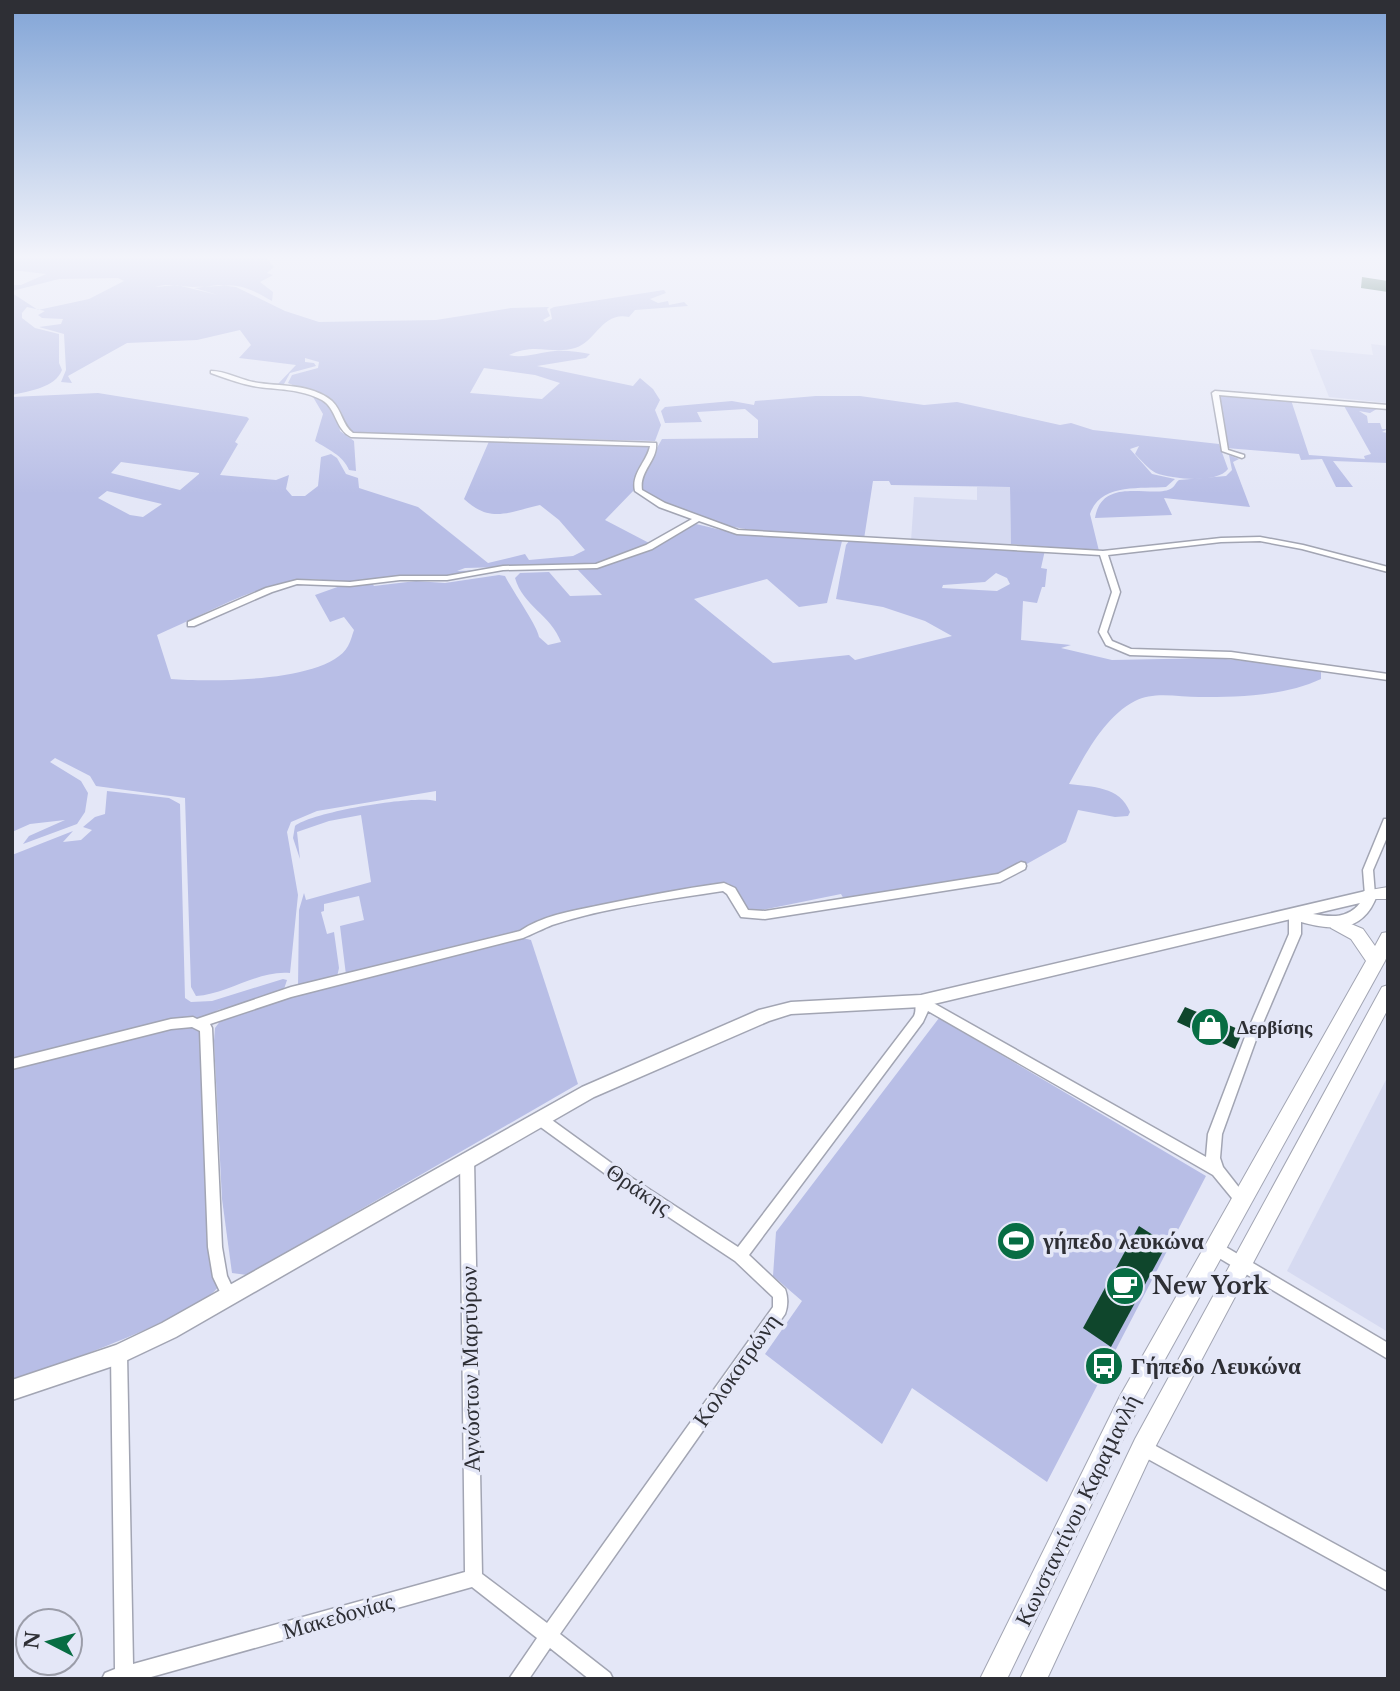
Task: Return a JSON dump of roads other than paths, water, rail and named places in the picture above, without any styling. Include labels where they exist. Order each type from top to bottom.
[{"type":"main road","points":[[1370,895],[1388,893]]},
{"type":"main road","points":[[1337,924],[1357,934],[1376,961]]},
{"type":"main road","name":"Κωνσταντίνου Καραμανλή","points":[[993,1679],[1128,1404],[1388,939]]},
{"type":"main road","name":"Κωνσταντίνου Καραμανλή","points":[[1033,1679],[1143,1447],[1388,992]]},
{"type":"street","points":[[213,372],[254,384],[296,388],[321,397],[338,410],[343,428],[351,435],[654,444],[653,453],[639,476],[637,489],[645,497],[723,529],[750,533],[1103,553],[1221,540],[1260,539],[1303,547],[1388,570]]},
{"type":"street","points":[[1242,456],[1225,451],[1215,393],[1388,407]]},
{"type":"street","points":[[191,624],[269,590],[296,582],[349,584],[400,578],[447,578],[503,568],[597,566],[649,547],[697,519]]},
{"type":"street","points":[[1103,553],[1116,592],[1103,632],[1114,647],[1130,652],[1231,655],[1388,677]]},
{"type":"street","points":[[1295,915],[1337,924],[1362,911],[1370,895],[1368,870],[1388,822]]},
{"type":"street","points":[[12,1064],[171,1024],[199,1023],[291,992],[523,934],[531,926],[547,920],[724,887],[731,891],[745,914],[765,915],[1000,878],[1021,866]]},
{"type":"street","points":[[12,1390],[120,1354],[619,1077],[780,1010],[921,1001],[1295,915],[1370,895]]},
{"type":"street","points":[[1241,1199],[1218,1171],[1213,1158],[1215,1133],[1251,1037],[1295,934],[1295,915]]},
{"type":"street","points":[[921,1001],[1218,1171]]},
{"type":"street","points":[[740,1256],[919,1019],[923,1010],[921,1001]]},
{"type":"street","points":[[199,1023],[208,1032],[215,1247],[220,1277],[229,1295]]},
{"type":"street","name":"Θράκης","points":[[540,1119],[627,1182],[740,1256]]},
{"type":"street","name":"Αγνώστων Μαρτύρων","points":[[467,1159],[474,1578]]},
{"type":"street","points":[[1214,1247],[1388,1352]]},
{"type":"street","name":"Κολοκοτρώνη","points":[[518,1679],[780,1309],[780,1294],[740,1256]]},
{"type":"street","points":[[118,1677],[120,1354]]},
{"type":"street","points":[[1143,1447],[1388,1583]]},
{"type":"street","points":[[474,1578],[550,1634],[604,1679]]},
{"type":"street","name":"Μακεδονίας","points":[[118,1677],[474,1578]]},
{"type":"place","name":"Δερβίσης","points":[[1210,1027]]},
{"type":"place","name":"γήπεδο λευκώνα","points":[[1016,1241]]},
{"type":"place","name":"New York","points":[[1125,1286]]},
{"type":"place","name":"Γήπεδο Λευκώνα","points":[[1104,1366]]}]
